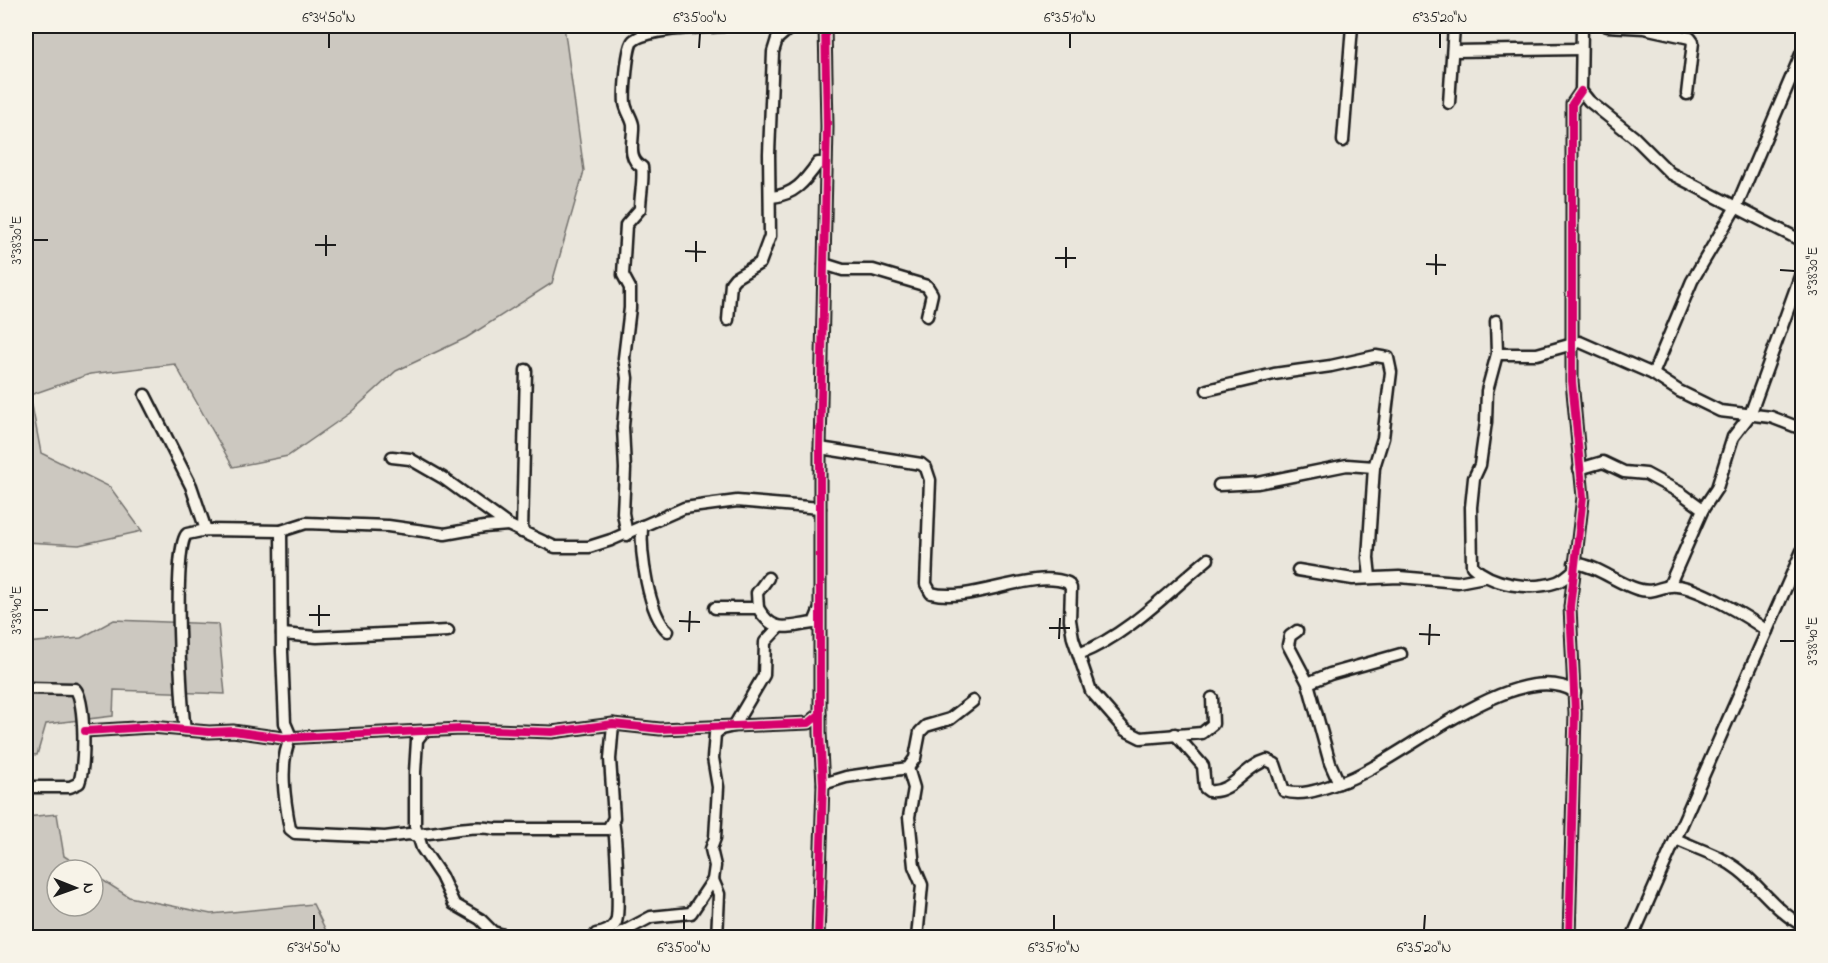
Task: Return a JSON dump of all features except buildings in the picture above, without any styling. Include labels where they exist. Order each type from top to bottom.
[{"type":"street","points":[[627,535],[623,513],[625,469],[623,427],[627,378],[624,358],[630,288],[623,275],[626,225],[640,209],[640,181],[643,174],[632,153],[633,124],[625,104],[627,54],[633,41],[652,32],[723,26]]},
{"type":"street","points":[[728,320],[731,283],[735,278],[760,263],[770,236],[769,154],[773,52],[777,39],[792,26]]},
{"type":"street","points":[[818,938],[823,784],[820,733],[820,448],[824,264],[825,26]]},
{"type":"street","points":[[1343,141],[1352,26]]},
{"type":"street","points":[[1449,103],[1454,26]]},
{"type":"street","points":[[1569,938],[1575,692],[1570,591],[1583,496],[1579,469],[1572,343],[1572,104],[1581,91],[1582,26]]},
{"type":"street","points":[[1607,26],[1644,28],[1690,38],[1693,42],[1687,94]]},
{"type":"street","points":[[1454,51],[1581,49]]},
{"type":"street","points":[[1653,374],[1692,281],[1737,205],[1803,52]]},
{"type":"street","points":[[1581,91],[1589,101],[1634,137],[1663,168],[1803,241]]},
{"type":"street","points":[[1572,104],[1589,101]]},
{"type":"street","points":[[771,197],[782,196],[801,186],[818,163],[825,163]]},
{"type":"street","points":[[824,264],[843,270],[873,270],[927,286],[932,294],[927,316]]},
{"type":"street","points":[[1669,586],[1703,509],[1717,488],[1733,437],[1750,415],[1803,271]]},
{"type":"street","points":[[1469,580],[1472,566],[1471,507],[1474,478],[1480,465],[1486,422],[1487,391],[1497,354],[1496,321]]},
{"type":"street","points":[[1497,354],[1537,354],[1572,343],[1587,344],[1653,374],[1679,391],[1720,411],[1783,420],[1803,429]]},
{"type":"street","points":[[1207,390],[1274,374],[1331,366],[1376,356],[1388,358],[1392,372],[1383,438],[1374,467],[1368,558],[1370,577]]},
{"type":"street","points":[[522,532],[526,370]]},
{"type":"street","points":[[145,395],[191,486],[206,530]]},
{"type":"street","points":[[820,448],[921,464],[926,468],[930,480],[927,589],[938,595],[981,591],[1031,582],[1068,583],[1071,588],[1070,620],[1091,691],[1125,730],[1141,738],[1202,733],[1211,728],[1212,698]]},
{"type":"street","points":[[392,457],[406,457],[432,471],[508,525],[555,547],[589,547],[627,535],[684,508],[737,501],[820,508]]},
{"type":"street","points":[[1579,469],[1603,462],[1624,472],[1646,474],[1681,493],[1703,509]]},
{"type":"street","points":[[1219,485],[1258,483],[1347,465],[1374,467]]},
{"type":"street","points":[[185,730],[179,636],[181,542],[187,534],[206,530],[281,531],[306,523],[388,526],[446,534],[484,526],[508,525]]},
{"type":"street","points":[[642,526],[642,556],[653,611],[660,624],[668,631]]},
{"type":"street","points":[[281,531],[282,634],[287,740],[285,787],[292,832],[385,837],[415,832],[457,831],[482,826],[603,830],[613,822]]},
{"type":"street","points":[[1632,938],[1767,631],[1798,571],[1803,551]]},
{"type":"street","points":[[1080,654],[1098,647],[1125,628],[1208,559]]},
{"type":"street","points":[[1298,570],[1343,578],[1399,577],[1458,582],[1484,577],[1519,585],[1558,582],[1573,567],[1590,565],[1622,583],[1648,592],[1669,586],[1684,587],[1746,615],[1767,631]]},
{"type":"street","points":[[1472,566],[1484,577]]},
{"type":"street","points":[[768,578],[757,593],[758,608],[772,626],[814,622],[820,602]]},
{"type":"street","points":[[1558,582],[1570,591]]},
{"type":"street","points":[[715,608],[758,608]]},
{"type":"street","points":[[613,724],[610,759],[618,892],[617,920],[620,936],[651,917],[691,914],[713,880],[715,866],[711,849],[715,838],[718,787],[713,745],[715,734],[721,729],[734,726],[764,675],[765,642],[779,627]]},
{"type":"street","points":[[282,634],[316,637],[448,630]]},
{"type":"street","points":[[1297,631],[1290,636],[1288,645],[1308,683],[1330,763],[1339,783]]},
{"type":"street","points":[[1308,683],[1330,674],[1401,654]]},
{"type":"street","points":[[1564,685],[1574,677]]},
{"type":"street","points":[[1175,735],[1203,766],[1205,788],[1209,791],[1227,788],[1247,770],[1267,760],[1275,765],[1284,791],[1290,793],[1314,791],[1339,783],[1374,767],[1477,705],[1535,686],[1564,685],[1575,692]]},
{"type":"street","points":[[26,688],[75,688],[80,697],[85,731],[79,783],[70,787],[26,787]]},
{"type":"street","points":[[823,784],[846,777],[908,768],[915,758],[920,732],[926,726],[950,719],[973,701]]},
{"type":"street","points":[[85,731],[140,727],[233,731],[287,740],[461,729],[552,732],[613,724],[660,729],[810,723],[820,714]]},
{"type":"street","points":[[810,723],[820,733]]},
{"type":"street","points":[[423,732],[416,746],[415,832],[424,854],[441,876],[454,904],[480,919],[493,932],[507,937]]},
{"type":"street","points":[[908,768],[914,788],[909,817],[914,866],[922,885],[917,938]]},
{"type":"street","points":[[1676,839],[1724,860],[1741,872],[1791,920],[1803,925]]},
{"type":"street","points":[[713,880],[719,894],[717,938]]},
{"type":"street","points":[[596,934],[607,931],[617,920]]},
{"type":"shaded area","points":[[26,26],[564,26],[584,171],[552,283],[466,338],[396,371],[350,413],[288,456],[233,467],[175,364],[90,374],[30,395],[41,453],[110,487],[142,531],[79,545],[26,542]]},
{"type":"shaded area","points":[[114,620],[218,624],[225,694],[114,690],[113,716],[46,724],[37,755],[26,754],[26,643],[81,638]]},
{"type":"shaded area","points":[[57,814],[64,856],[67,858],[45,858],[45,918],[105,918],[105,882],[129,897],[211,914],[313,904],[329,937],[26,937],[26,817]]},
{"type":"cycle path","points":[[818,938],[823,784],[820,733],[820,448],[827,127],[825,26]]},
{"type":"cycle path","points":[[1569,938],[1575,713],[1570,607],[1583,497],[1572,381],[1572,104],[1581,91]]},
{"type":"cycle path","points":[[85,731],[151,727],[209,732],[233,731],[283,738],[461,729],[552,732],[613,724],[660,729],[809,723],[820,714]]}]
